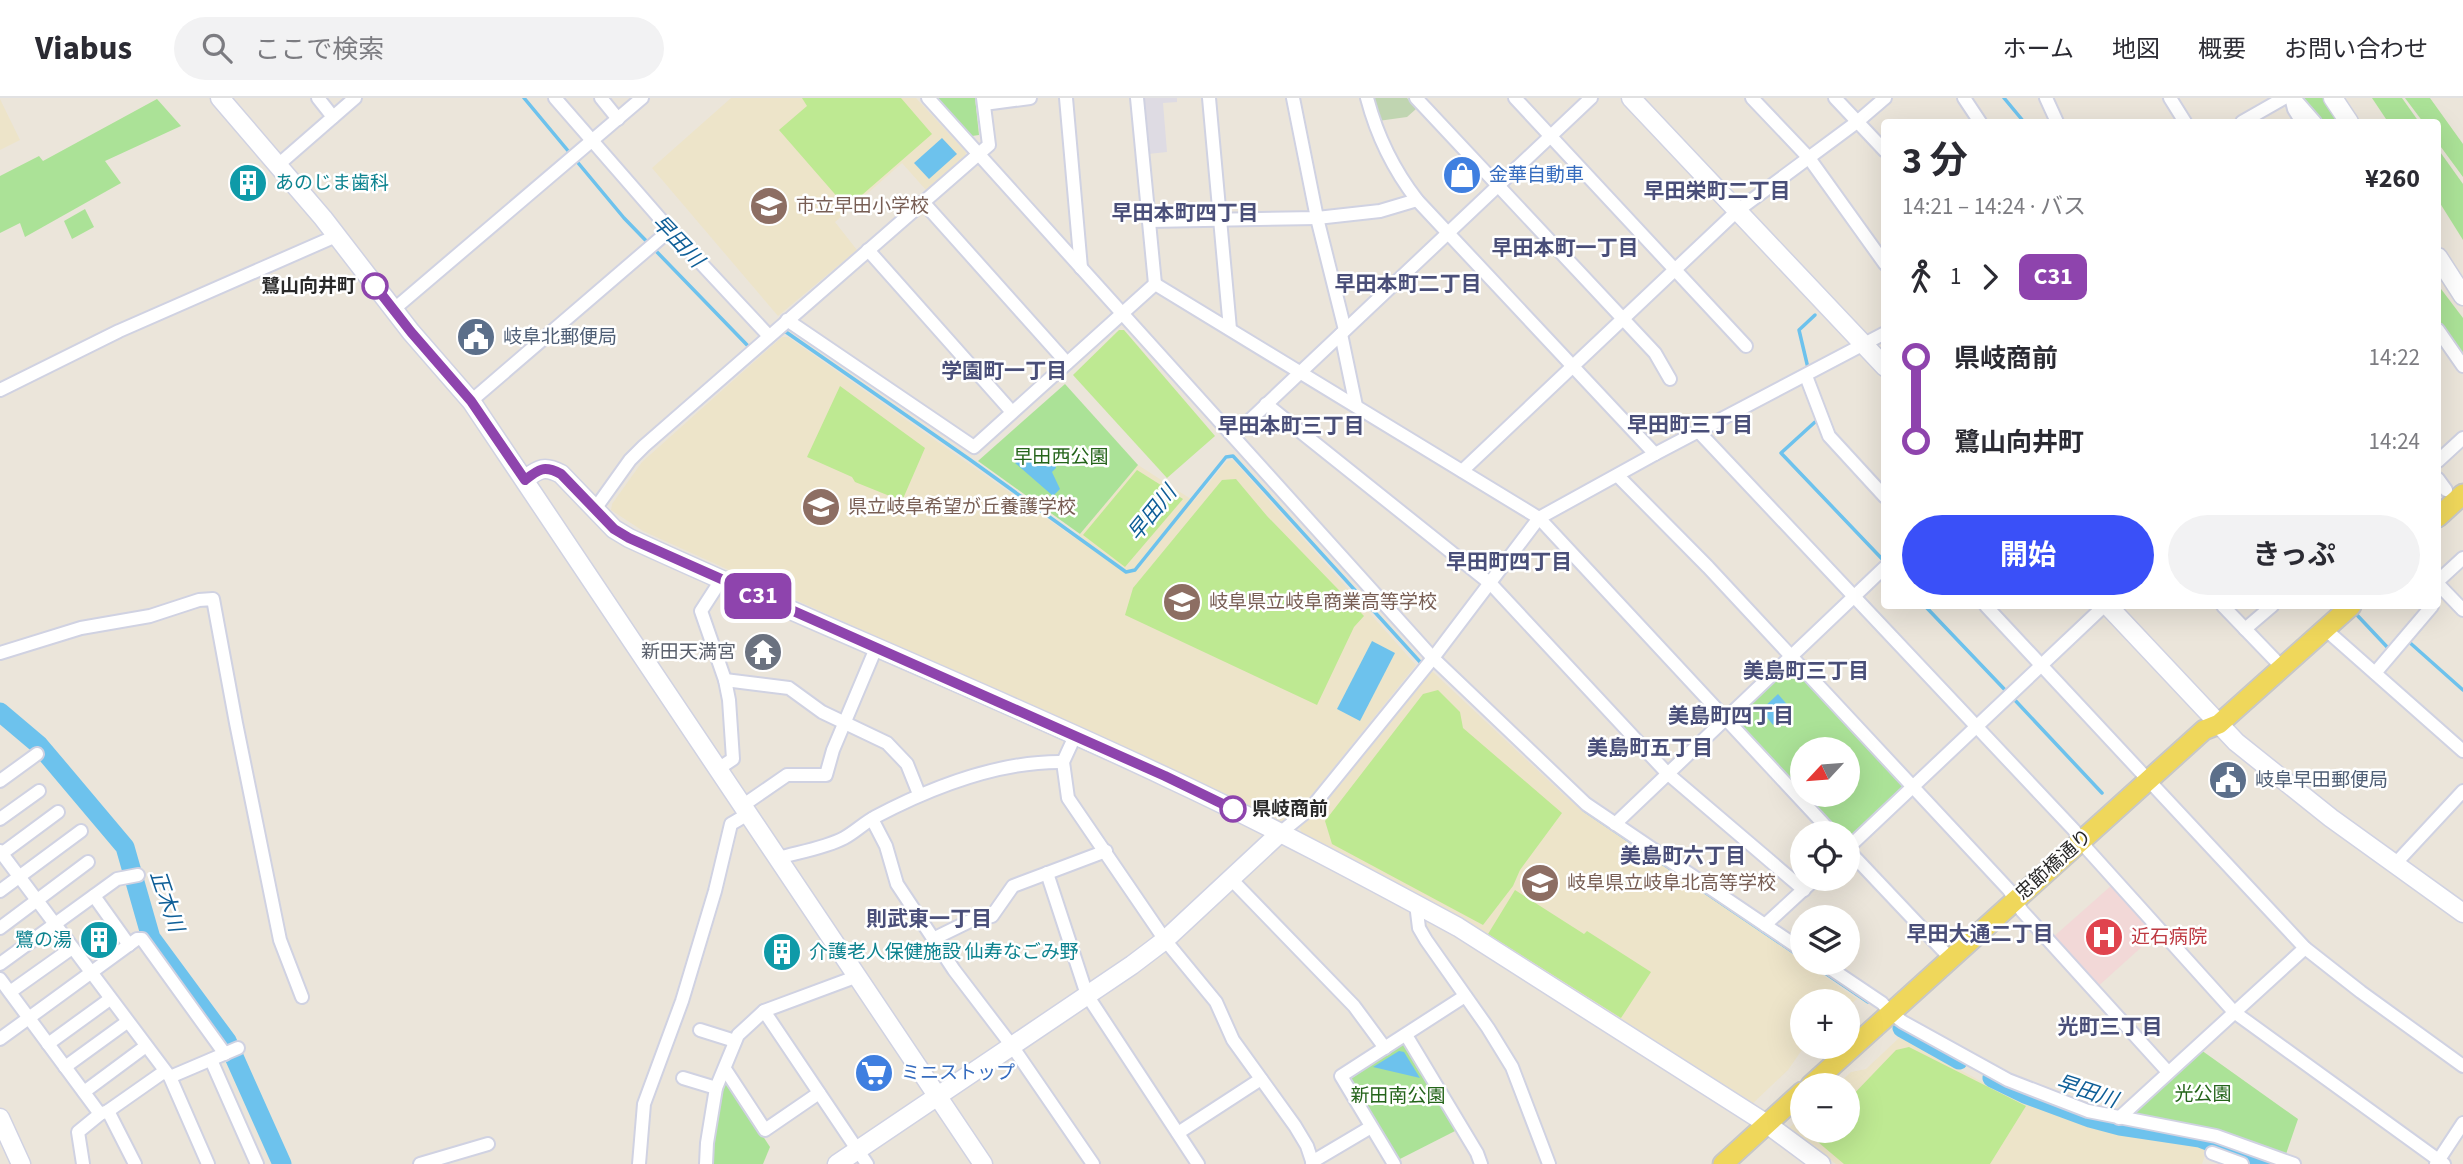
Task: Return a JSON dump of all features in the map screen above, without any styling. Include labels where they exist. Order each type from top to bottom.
[{"type":"main road","points":[[2441,512],[2454,492]]},
{"type":"main road","points":[[2441,526],[2463,507]]},
{"type":"main road","name":"忠節橋通り","points":[[1824,1073],[2334,609]]},
{"type":"main road","name":"忠節橋通り","points":[[2211,723],[2348,609]]},
{"type":"main road","points":[[1723,1164],[1790,1103]]},
{"type":"street","points":[[220,98],[471,401],[983,1164]]},
{"type":"street","points":[[318,98],[333,117]]},
{"type":"street","points":[[278,165],[355,98]]},
{"type":"street","points":[[555,98],[670,230],[769,336]]},
{"type":"street","points":[[601,98],[618,118]]},
{"type":"street","points":[[393,310],[642,98]]},
{"type":"street","points":[[928,98],[1233,436],[1429,662],[1586,804],[1790,942]]},
{"type":"street","points":[[595,509],[629,460],[989,145],[984,101],[1030,98]]},
{"type":"street","points":[[1066,98],[1081,268]]},
{"type":"street","points":[[1137,98],[1155,284]]},
{"type":"street","points":[[1209,98],[1230,329]]},
{"type":"street","points":[[1293,98],[1356,406]]},
{"type":"street","points":[[1367,98],[1385,150],[1397,174],[1417,200],[1655,454]]},
{"type":"street","points":[[1416,98],[1655,353],[1670,379]]},
{"type":"street","points":[[1515,98],[1746,346]]},
{"type":"street","points":[[1233,436],[1591,98]]},
{"type":"street","points":[[1631,98],[1881,364]]},
{"type":"street","points":[[1752,98],[1809,158],[1881,258]]},
{"type":"street","points":[[1835,98],[1881,146]]},
{"type":"street","points":[[1462,471],[1737,211],[1885,98]]},
{"type":"street","points":[[1964,98],[1978,119]]},
{"type":"street","points":[[2046,98],[2056,119]]},
{"type":"street","points":[[2169,98],[2183,119]]},
{"type":"street","points":[[2247,119],[2284,98]]},
{"type":"street","points":[[2293,98],[2294,110],[2300,119]]},
{"type":"street","points":[[2293,98],[2312,119]]},
{"type":"street","points":[[2333,98],[2347,119]]},
{"type":"street","points":[[1149,221],[1317,218],[1380,211],[1417,200]]},
{"type":"street","points":[[923,202],[1067,363]]},
{"type":"street","points":[[471,401],[670,230]]},
{"type":"street","points":[[0,390],[119,331],[336,236]]},
{"type":"street","points":[[868,250],[1012,412]]},
{"type":"street","points":[[2441,262],[2463,296]]},
{"type":"street","points":[[1155,284],[1539,518],[1821,821]]},
{"type":"street","points":[[787,320],[974,447],[1155,284]]},
{"type":"street","points":[[2441,334],[2463,366]]},
{"type":"street","points":[[837,1164],[862,1157],[937,1097],[1165,940],[1280,833],[1312,807],[1491,584],[1539,518],[1881,335]]},
{"type":"street","points":[[1805,376],[1829,436],[1881,493]]},
{"type":"street","points":[[1266,404],[1491,584],[1667,773],[1790,878]]},
{"type":"street","points":[[1699,432],[1978,726],[2234,1012],[2439,1163],[2463,1123]]},
{"type":"street","points":[[2441,458],[2463,438]]},
{"type":"street","points":[[525,480],[539,470],[550,468],[561,474],[614,529],[629,538],[1165,776],[1416,904],[1458,927],[1767,1124],[1821,1164]]},
{"type":"street","points":[[1618,476],[1708,567],[2009,890],[2022,911],[2168,1072]]},
{"type":"street","points":[[2441,586],[2463,558]]},
{"type":"street","points":[[1615,824],[1881,571]]},
{"type":"street","points":[[718,769],[733,759],[729,700],[725,680],[701,611],[721,580]]},
{"type":"street","points":[[2441,590],[2463,610]]},
{"type":"street","points":[[0,653],[81,628],[150,616],[213,598],[281,940],[302,997]]},
{"type":"street","points":[[1989,609],[2305,948],[2463,1066]]},
{"type":"street","points":[[1860,838],[2103,609]]},
{"type":"street","points":[[2109,609],[2211,723],[2331,818],[2463,913]]},
{"type":"street","points":[[2226,609],[2275,660]]},
{"type":"street","points":[[2245,629],[2268,609]]},
{"type":"street","points":[[2375,673],[2424,609]]},
{"type":"street","points":[[2325,629],[2463,751]]},
{"type":"street","points":[[639,1164],[644,1104],[682,1000],[715,891],[731,824],[787,775],[826,775],[833,750],[876,648]]},
{"type":"street","points":[[725,680],[789,688],[822,712],[887,743],[907,764],[919,794]]},
{"type":"street","points":[[1075,736],[1063,762],[1068,798],[1165,940],[1216,1002],[1228,1031],[1296,1126],[1307,1146],[1312,1163],[1371,1127]]},
{"type":"street","points":[[0,781],[37,754]]},
{"type":"street","points":[[778,858],[843,839],[872,819],[919,794],[987,772],[1036,762],[1063,762]]},
{"type":"street","points":[[2396,863],[2463,790]]},
{"type":"street","points":[[0,819],[38,791]]},
{"type":"street","points":[[58,812],[1,853],[168,1074],[208,1164]]},
{"type":"street","points":[[872,819],[886,846],[897,884],[1093,1164]]},
{"type":"street","points":[[0,891],[81,831]]},
{"type":"street","points":[[933,939],[972,920],[992,916],[1013,886],[1106,851]]},
{"type":"street","points":[[0,928],[89,862]]},
{"type":"street","points":[[1860,862],[1951,959]]},
{"type":"street","points":[[1047,873],[1087,995],[1198,1164]]},
{"type":"street","points":[[0,964],[117,879],[133,876]]},
{"type":"street","points":[[1231,879],[1354,1006],[1385,1048]]},
{"type":"street","points":[[1765,925],[1803,891]]},
{"type":"street","points":[[93,896],[129,945]]},
{"type":"street","points":[[1416,904],[1419,928],[1426,940],[1512,1067],[1549,1164]]},
{"type":"street","points":[[0,1039],[137,939],[142,939],[232,1051],[168,1074],[78,1132],[83,1164]]},
{"type":"street","points":[[10,992],[72,948]]},
{"type":"street","points":[[2119,1118],[2305,948]]},
{"type":"street","points":[[1840,975],[1882,1003],[1891,1013],[2008,1080],[2088,1111],[2119,1118],[2213,1149],[2294,1164]]},
{"type":"street","points":[[706,1164],[716,1088],[738,1035],[764,1011],[858,976]]},
{"type":"street","points":[[0,979],[84,1092],[104,1113],[135,1164]]},
{"type":"street","points":[[1394,1164],[1342,1076],[1465,996]]},
{"type":"street","points":[[48,1044],[110,999]]},
{"type":"street","points":[[764,1011],[862,1157]]},
{"type":"street","points":[[65,1067],[127,1022]]},
{"type":"street","points":[[700,1030],[735,1041]]},
{"type":"street","points":[[1406,1035],[1481,1164]]},
{"type":"street","points":[[84,1092],[146,1046]]},
{"type":"street","points":[[211,1060],[257,1164]]},
{"type":"street","points":[[724,1069],[765,1130],[819,1093]]},
{"type":"street","points":[[683,1078],[716,1088]]},
{"type":"street","points":[[1178,1133],[1261,1079]]},
{"type":"street","points":[[0,1118],[21,1164]]},
{"type":"street","points":[[420,1164],[488,1144]]},
{"type":"street","points":[[2213,1149],[2242,1164]]},
{"type":"shaded area","name":"市立早田小学校","points":[[731,98],[916,98],[966,152],[965,157],[926,190],[902,163],[835,222],[857,250],[778,316],[652,168]]},
{"type":"shaded area","points":[[1144,98],[1177,98],[1177,102],[1163,103],[1167,152],[1148,154]]},
{"type":"shaded area","points":[[0,99],[20,140],[0,150]]},
{"type":"shaded area","points":[[782,337],[788,337],[1076,539],[1138,465],[1194,501],[1227,461],[1233,460],[1416,665],[1306,802],[1283,822],[1275,821],[1190,778],[643,531],[611,510],[612,504],[642,462]]},
{"type":"shaded area","name":"岐阜県立岐阜北高等学校","points":[[1433,672],[1566,797],[1790,952],[1790,975],[1822,975],[1843,989],[1790,989],[1790,1059],[1796,1059],[1788,1070],[1750,1106],[1302,835],[1300,828],[1427,673]]},
{"type":"shaded area","name":"近石病院","points":[[2112,885],[2156,934],[2095,989],[2051,939]]},
{"type":"shaded area","points":[[1900,1037],[2006,1095],[2096,1126],[2207,1149],[2202,1164],[1836,1164],[1809,1143],[1860,1143],[1860,1073],[1850,1073],[1866,1069]]},
{"type":"green space","points":[[802,98],[901,98],[932,134],[847,208],[779,130],[807,106]]},
{"type":"green space","points":[[938,98],[975,98],[979,135],[972,136]]},
{"type":"green space","points":[[1372,98],[1407,98],[1416,109],[1407,117],[1378,121]]},
{"type":"green space","points":[[2304,98],[2325,98],[2339,119],[2322,119]]},
{"type":"green space","points":[[2372,98],[2402,98],[2417,119],[2386,119]]},
{"type":"green space","points":[[2405,98],[2430,98],[2463,144],[2463,177],[2441,147],[2441,119],[2421,119]]},
{"type":"green space","points":[[157,99],[181,126],[105,161],[121,183],[25,237],[20,223],[0,233],[0,176],[39,156],[43,161]]},
{"type":"green space","points":[[2441,153],[2463,184],[2463,240],[2441,205]]},
{"type":"green space","points":[[85,209],[94,227],[72,239],[64,221]]},
{"type":"green space","points":[[2441,289],[2463,318],[2463,360],[2441,326]]},
{"type":"green space","points":[[1119,330],[1124,330],[1215,436],[1167,478],[1073,375]]},
{"type":"green space","name":"早田西公園","points":[[1065,384],[1138,465],[1080,534],[978,461]]},
{"type":"green space","points":[[840,386],[925,448],[902,501],[855,482],[852,477],[807,457]]},
{"type":"green space","points":[[1137,470],[1183,499],[1125,567],[1083,535]]},
{"type":"green space","points":[[1236,479],[1267,516],[1364,616],[1354,627],[1317,705],[1125,615],[1133,588],[1222,480]]},
{"type":"green space","points":[[1787,666],[1792,667],[1858,737],[1790,737],[1790,781],[1733,718]]},
{"type":"green space","points":[[1438,690],[1460,712],[1463,728],[1562,813],[1483,925],[1332,844],[1325,821],[1423,694]]},
{"type":"green space","points":[[1860,739],[1904,785],[1904,789],[1860,829],[1860,821],[1828,821],[1814,807],[1860,807]]},
{"type":"green space","points":[[1515,890],[1651,972],[1621,1018],[1488,934]]},
{"type":"green space","name":"新田南公園","points":[[1402,1043],[1406,1044],[1457,1130],[1398,1160],[1351,1083],[1352,1078]]},
{"type":"green space","points":[[1909,1047],[2026,1106],[1990,1164],[1844,1164],[1819,1143],[1860,1143],[1860,1088],[1896,1050]]},
{"type":"green space","name":"光公園","points":[[2201,1050],[2298,1119],[2286,1154],[2280,1152],[2279,1156],[2120,1114]]},
{"type":"green space","points":[[723,1083],[728,1083],[770,1147],[763,1164],[713,1164],[713,1140]]},
{"type":"water","points":[[942,138],[957,154],[929,179],[914,163]]},
{"type":"water","points":[[1044,449],[1056,468],[1052,472],[1060,489],[1053,496],[1015,463]]},
{"type":"water","points":[[1372,641],[1395,653],[1360,721],[1337,709]]},
{"type":"water","points":[[1778,694],[1791,709],[1773,725],[1761,710]]},
{"type":"water","points":[[1399,1051],[1404,1052],[1420,1078],[1373,1067]]},
{"type":"waterway","name":"早田川","points":[[524,98],[624,218],[750,348]]},
{"type":"waterway","points":[[2004,98],[2022,119]]},
{"type":"waterway","points":[[1808,368],[1799,330],[1815,315]]},
{"type":"waterway","name":"早田川","points":[[783,332],[969,459],[1126,572],[1135,570],[1226,457],[1233,456],[1421,663],[1425,664]]},
{"type":"waterway","points":[[1815,422],[1781,453],[1881,558]]},
{"type":"waterway","points":[[1928,609],[2007,692]]},
{"type":"waterway","points":[[2357,615],[2389,649]]},
{"type":"waterway","points":[[2408,641],[2463,690]]},
{"type":"waterway","points":[[2012,697],[2102,793]]},
{"type":"waterway","name":"正木川","points":[[0,712],[39,745],[125,847],[151,938],[227,1041],[282,1164]]},
{"type":"waterway","name":"早田川","points":[[1584,810],[1790,950]]},
{"type":"waterway","name":"早田川","points":[[1828,975],[1868,1002]]},
{"type":"waterway","name":"早田川","points":[[1902,1028],[1959,1060]]},
{"type":"waterway","name":"早田川","points":[[1992,1078],[2025,1094],[2090,1118],[2120,1126],[2200,1138],[2269,1164]]},
{"type":"bus line","name":"C31","points":[[375,286],[471,401],[525,480],[539,470],[550,468],[561,474],[614,529],[629,538],[1165,776],[1233,809]]},
{"type":"place","name":"金華自動車","points":[[1462,175]]},
{"type":"place","name":"あのじま歯科","points":[[248,183]]},
{"type":"place","name":"市立早田小学校","points":[[769,206]]},
{"type":"place","name":"鷺山向井町","points":[[375,286]]},
{"type":"place","name":"岐阜北郵便局","points":[[476,337]]},
{"type":"place","name":"県立岐阜希望が丘養護学校","points":[[821,507]]},
{"type":"place","name":"岐阜県立岐阜商業高等学校","points":[[1182,602]]},
{"type":"place","name":"新田天満宮","points":[[763,652]]},
{"type":"place","name":"岐阜早田郵便局","points":[[2228,780]]},
{"type":"place","name":"県岐商前","points":[[1233,809]]},
{"type":"place","name":"岐阜県立岐阜北高等学校","points":[[1540,883]]},
{"type":"place","name":"近石病院","points":[[2104,937]]},
{"type":"place","name":"鷺の湯","points":[[99,940]]},
{"type":"place","name":"介護老人保健施設 仙寿なごみ野","points":[[782,952]]},
{"type":"place","name":"ミニストップ","points":[[874,1073]]},
{"type":"district","name":"早田栄町二丁目","points":[[1717,191]]},
{"type":"district","name":"早田本町四丁目","points":[[1185,213]]},
{"type":"district","name":"早田本町一丁目","points":[[1565,248]]},
{"type":"district","name":"早田本町二丁目","points":[[1408,284]]},
{"type":"district","name":"学園町一丁目","points":[[1004,371]]},
{"type":"district","name":"早田町三丁目","points":[[1690,425]]},
{"type":"district","name":"早田本町三丁目","points":[[1291,426]]},
{"type":"district","name":"早田町四丁目","points":[[1509,562]]},
{"type":"district","name":"美島町三丁目","points":[[1806,671]]},
{"type":"district","name":"美島町四丁目","points":[[1731,716]]},
{"type":"district","name":"美島町五丁目","points":[[1650,748]]},
{"type":"district","name":"美島町六丁目","points":[[1683,856]]},
{"type":"district","name":"則武東一丁目","points":[[929,919]]},
{"type":"district","name":"早田大通二丁目","points":[[1980,934]]},
{"type":"district","name":"光町三丁目","points":[[2110,1027]]}]
